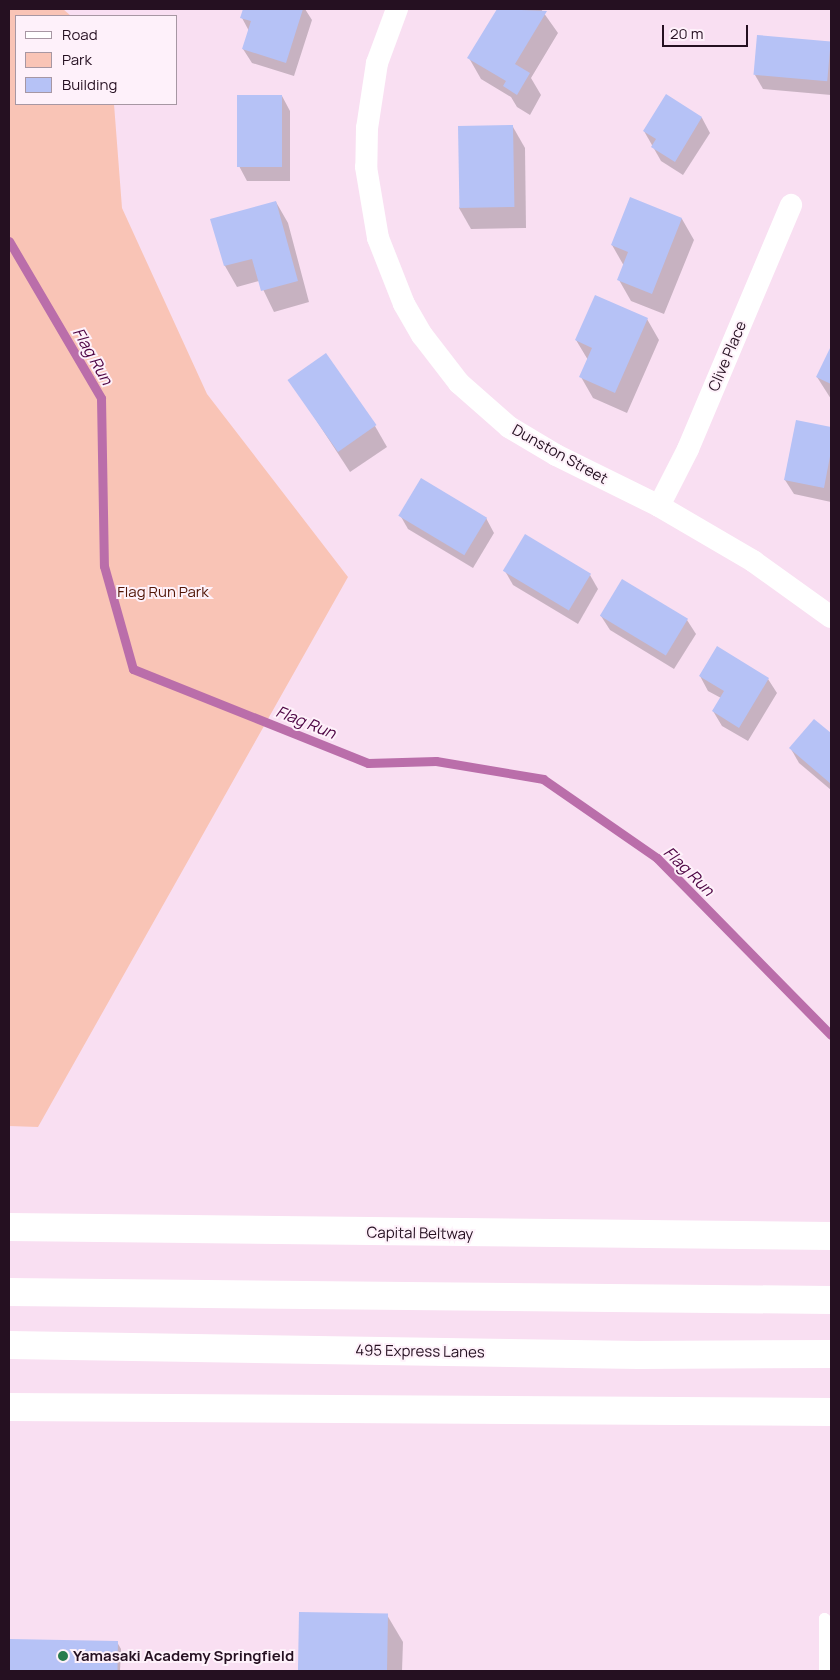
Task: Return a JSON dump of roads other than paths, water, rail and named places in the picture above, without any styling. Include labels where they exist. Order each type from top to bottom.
[{"type":"highway","name":"Capital Beltway","points":[[9,1227],[831,1236]]},
{"type":"highway","points":[[9,1292],[831,1300]]},
{"type":"highway","name":"495 Express Lanes","points":[[9,1345],[639,1355],[831,1354]]},
{"type":"highway","points":[[9,1407],[831,1412]]},
{"type":"street","name":"Dunston Street","points":[[397,9],[377,63],[366,128],[366,166],[378,238],[404,304],[449,372],[502,421],[556,455],[659,506],[753,561],[831,617]]},
{"type":"street","name":"Clive Place","points":[[659,506],[688,449],[791,205]]},
{"type":"lane","points":[[824,1671],[824,1618],[831,1624]]},
{"type":"waterway","name":"Flag Run","points":[[9,241],[101,398],[104,566],[133,669],[368,763],[436,761],[543,779],[657,858],[831,1035]]},
{"type":"place","name":"Yamasaki Academy Springfield","points":[[63,1656]]},
{"type":"park label","name":"Flag Run Park","points":[[163,592]]}]
